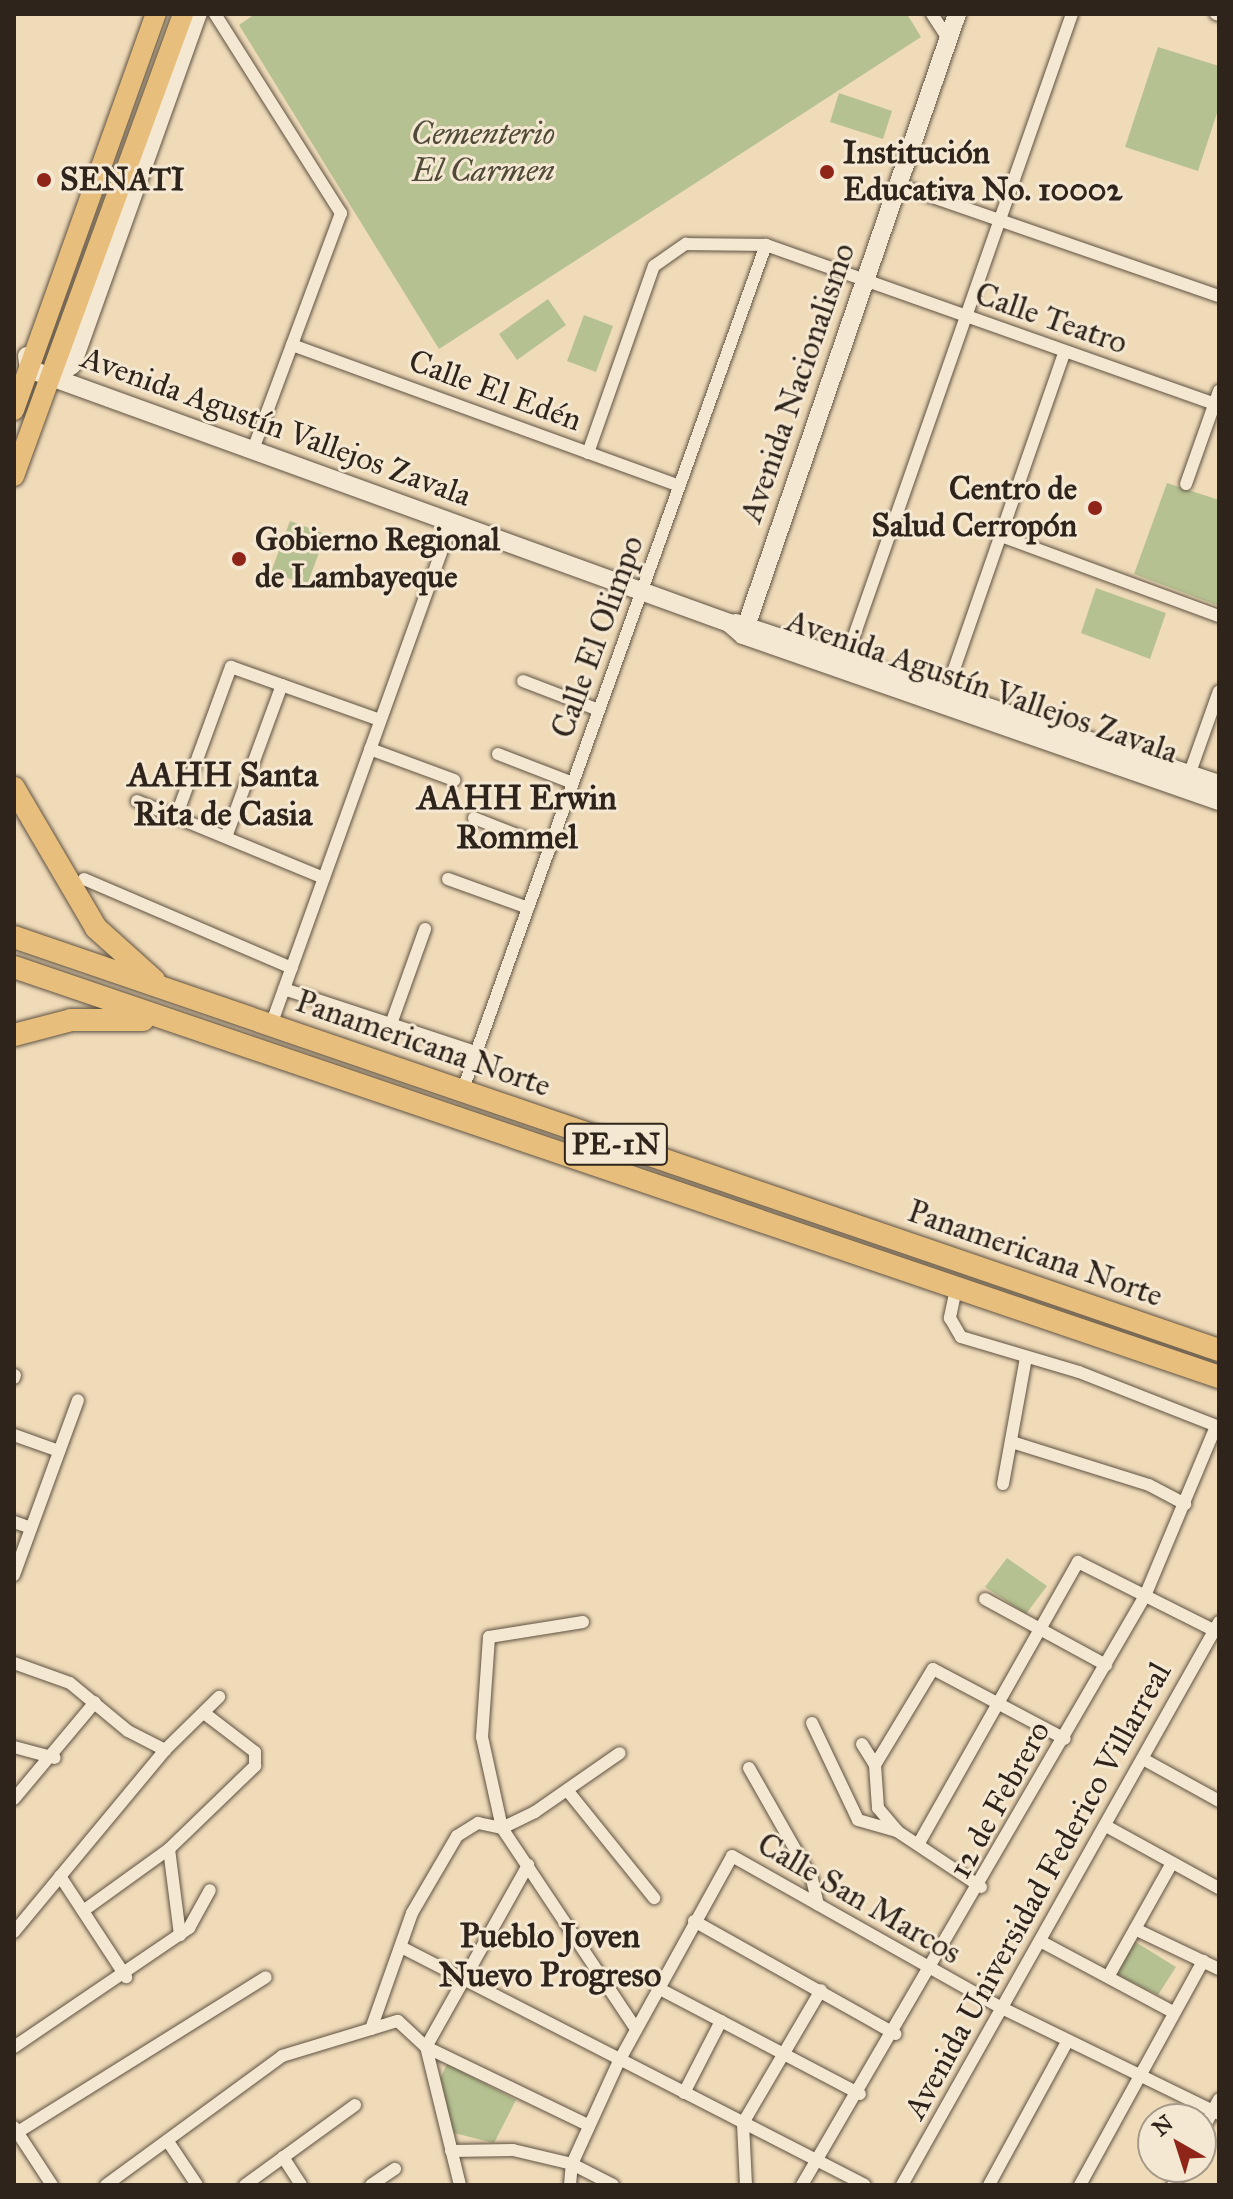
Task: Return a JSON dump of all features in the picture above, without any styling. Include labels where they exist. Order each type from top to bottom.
[{"type":"highway","points":[[14,788],[96,928],[164,988]]},
{"type":"highway","name":"Panamericana Norte","points":[[14,937],[1219,1350]]},
{"type":"highway","name":"Panamericana Norte","points":[[14,967],[1219,1377]]},
{"type":"highway","points":[[14,1035],[96,1017],[180,1024]]},
{"type":"main road","points":[[14,410],[156,14]]},
{"type":"main road","points":[[14,476],[54,378],[183,14]]},
{"type":"street","points":[[29,369],[27,356],[147,14]]},
{"type":"street","points":[[54,378],[72,365],[198,14]]},
{"type":"street","points":[[932,14],[948,39]]},
{"type":"street","name":"Avenida Nacionalismo","points":[[740,627],[957,14]]},
{"type":"street","points":[[847,656],[1072,14]]},
{"type":"street","points":[[220,16],[341,213],[252,452]]},
{"type":"street","points":[[898,185],[1219,296]]},
{"type":"street","name":"Calle Teatro","points":[[588,453],[661,256],[686,244],[766,245],[1065,351],[1217,400]]},
{"type":"street","name":"Calle El Olimpo","points":[[462,1092],[766,245]]},
{"type":"street","name":"Calle El Edén","points":[[292,345],[679,486]]},
{"type":"street","points":[[944,698],[1065,351]]},
{"type":"street","name":"Avenida Agustín Vallejos Zavala","points":[[29,369],[740,627],[1187,781],[1219,801]]},
{"type":"street","points":[[1186,484],[1217,400]]},
{"type":"street","points":[[271,1025],[452,522]]},
{"type":"street","points":[[1001,536],[1219,616]]},
{"type":"street","name":"Avenida Agustín Vallejos Zavala","points":[[740,627],[847,656],[944,698]]},
{"type":"street","points":[[176,817],[231,667],[380,720]]},
{"type":"street","points":[[523,681],[599,710]]},
{"type":"street","points":[[226,837],[282,685]]},
{"type":"street","points":[[1187,781],[1219,691]]},
{"type":"street","points":[[370,749],[454,780]]},
{"type":"street","points":[[498,754],[573,783]]},
{"type":"street","name":"Avenida Agustín Vallejos Zavala","points":[[1187,781],[1219,784]]},
{"type":"street","points":[[137,801],[324,878]]},
{"type":"street","points":[[474,818],[550,848]]},
{"type":"street","points":[[84,879],[292,968]]},
{"type":"street","points":[[448,879],[528,908]]},
{"type":"street","points":[[391,1024],[425,929]]},
{"type":"street","points":[[284,989],[476,1052]]},
{"type":"street","points":[[956,1289],[950,1318],[955,1333],[1217,1426]]},
{"type":"street","points":[[1003,1484],[1015,1443],[1026,1357]]},
{"type":"street","points":[[14,1575],[78,1400]]},
{"type":"street","name":"12 de Febrero","points":[[802,2185],[820,2162],[981,1887],[1145,1596],[1217,1426]]},
{"type":"street","points":[[14,1435],[59,1451]]},
{"type":"street","points":[[1015,1443],[1185,1504]]},
{"type":"street","points":[[14,1522],[31,1528]]},
{"type":"street","points":[[919,1843],[1078,1562],[1218,1629]]},
{"type":"street","points":[[985,1599],[1106,1665]]},
{"type":"street","points":[[583,1622],[489,1637],[482,1737],[502,1828],[636,2029]]},
{"type":"street","name":"Avenida Universidad Federico Villarreal","points":[[902,2185],[1218,1629]]},
{"type":"street","points":[[14,1663],[70,1683],[144,1742],[165,1750]]},
{"type":"street","points":[[875,1765],[933,1669],[1065,1739]]},
{"type":"street","points":[[14,1932],[165,1750],[219,1697]]},
{"type":"street","points":[[14,1799],[55,1758],[95,1702]]},
{"type":"street","points":[[83,1911],[169,1849],[256,1761],[204,1713]]},
{"type":"street","points":[[812,1723],[858,1820],[897,1831],[981,1887]]},
{"type":"street","points":[[862,1744],[875,1765],[878,1808],[897,1831]]},
{"type":"street","points":[[14,1747],[55,1758]]},
{"type":"street","points":[[371,2029],[401,1947],[457,1836],[478,1823],[502,1828],[567,1790],[620,1753]]},
{"type":"street","points":[[1143,1759],[1216,1799],[1219,1784]]},
{"type":"street","points":[[749,1768],[812,1879],[818,1904]]},
{"type":"street","points":[[567,1790],[654,1898]]},
{"type":"street","points":[[1106,1826],[1219,1888]]},
{"type":"street","points":[[169,1849],[180,1935]]},
{"type":"street","name":"Calle San Marcos","points":[[694,1921],[732,1856],[932,1970],[1067,2042],[1205,2103]]},
{"type":"street","points":[[1108,1977],[1172,1863]]},
{"type":"street","points":[[460,2185],[426,2047],[469,1979],[528,1865]]},
{"type":"street","points":[[60,1876],[126,1977]]},
{"type":"street","points":[[14,2047],[126,1977],[180,1935],[210,1890]]},
{"type":"street","points":[[570,2185],[572,2164],[588,2125],[694,1921],[895,2034]]},
{"type":"street","points":[[1135,1929],[1219,1969]]},
{"type":"street","points":[[1040,1941],[1173,2012]]},
{"type":"street","points":[[401,1947],[469,1979],[619,2061],[865,2185]]},
{"type":"street","points":[[1080,2185],[1203,1961]]},
{"type":"street","points":[[52,2185],[16,2130],[266,1977]]},
{"type":"street","points":[[658,1988],[860,2094]]},
{"type":"street","points":[[746,2185],[743,2123],[821,1990]]},
{"type":"street","points":[[106,2185],[169,2143],[282,2056],[398,2021],[426,2047],[588,2125]]},
{"type":"street","points":[[684,2093],[721,2021]]},
{"type":"street","points":[[989,2185],[1067,2042]]},
{"type":"street","points":[[245,2185],[355,2105]]},
{"type":"street","points":[[169,2143],[197,2185]]},
{"type":"street","points":[[451,2151],[513,2150],[572,2164],[613,2185]]},
{"type":"street","points":[[283,2157],[301,2185]]},
{"type":"street","points":[[371,2185],[395,2169]]},
{"type":"green space","name":"Cementerio El Carmen","points":[[255,14],[907,14],[921,37],[439,349],[239,25]]},
{"type":"green space","points":[[1158,47],[1219,66],[1219,107],[1198,171],[1125,147]]},
{"type":"green space","points":[[839,93],[892,111],[883,139],[830,122]]},
{"type":"green space","points":[[548,299],[566,325],[517,360],[499,334]]},
{"type":"green space","points":[[584,315],[613,326],[596,372],[567,361]]},
{"type":"green space","points":[[1167,483],[1219,500],[1219,606],[1134,574]]},
{"type":"green space","points":[[290,521],[326,534],[307,585],[271,572]]},
{"type":"green space","points":[[1096,588],[1166,613],[1150,659],[1081,633]]},
{"type":"green space","points":[[1007,1558],[1047,1586],[1026,1614],[985,1587]]},
{"type":"green space","points":[[1134,1941],[1176,1967],[1158,1995],[1116,1974]]},
{"type":"green space","points":[[447,2064],[516,2100],[494,2143],[454,2133],[437,2085]]},
{"type":"place","name":"Institución Educativa No. 10002","points":[[827,172]]},
{"type":"place","name":"SENATI","points":[[44,180]]},
{"type":"place","name":"Centro de Salud Cerropón","points":[[1095,508]]},
{"type":"place","name":"Gobierno Regional de Lambayeque","points":[[239,559]]},
{"type":"district","name":"AAHH Santa Rita de Casia","points":[[223,794]]},
{"type":"district","name":"AAHH Erwin Rommel","points":[[517,816]]},
{"type":"district","name":"Pueblo Joven Nuevo Progreso","points":[[550,1954]]}]
